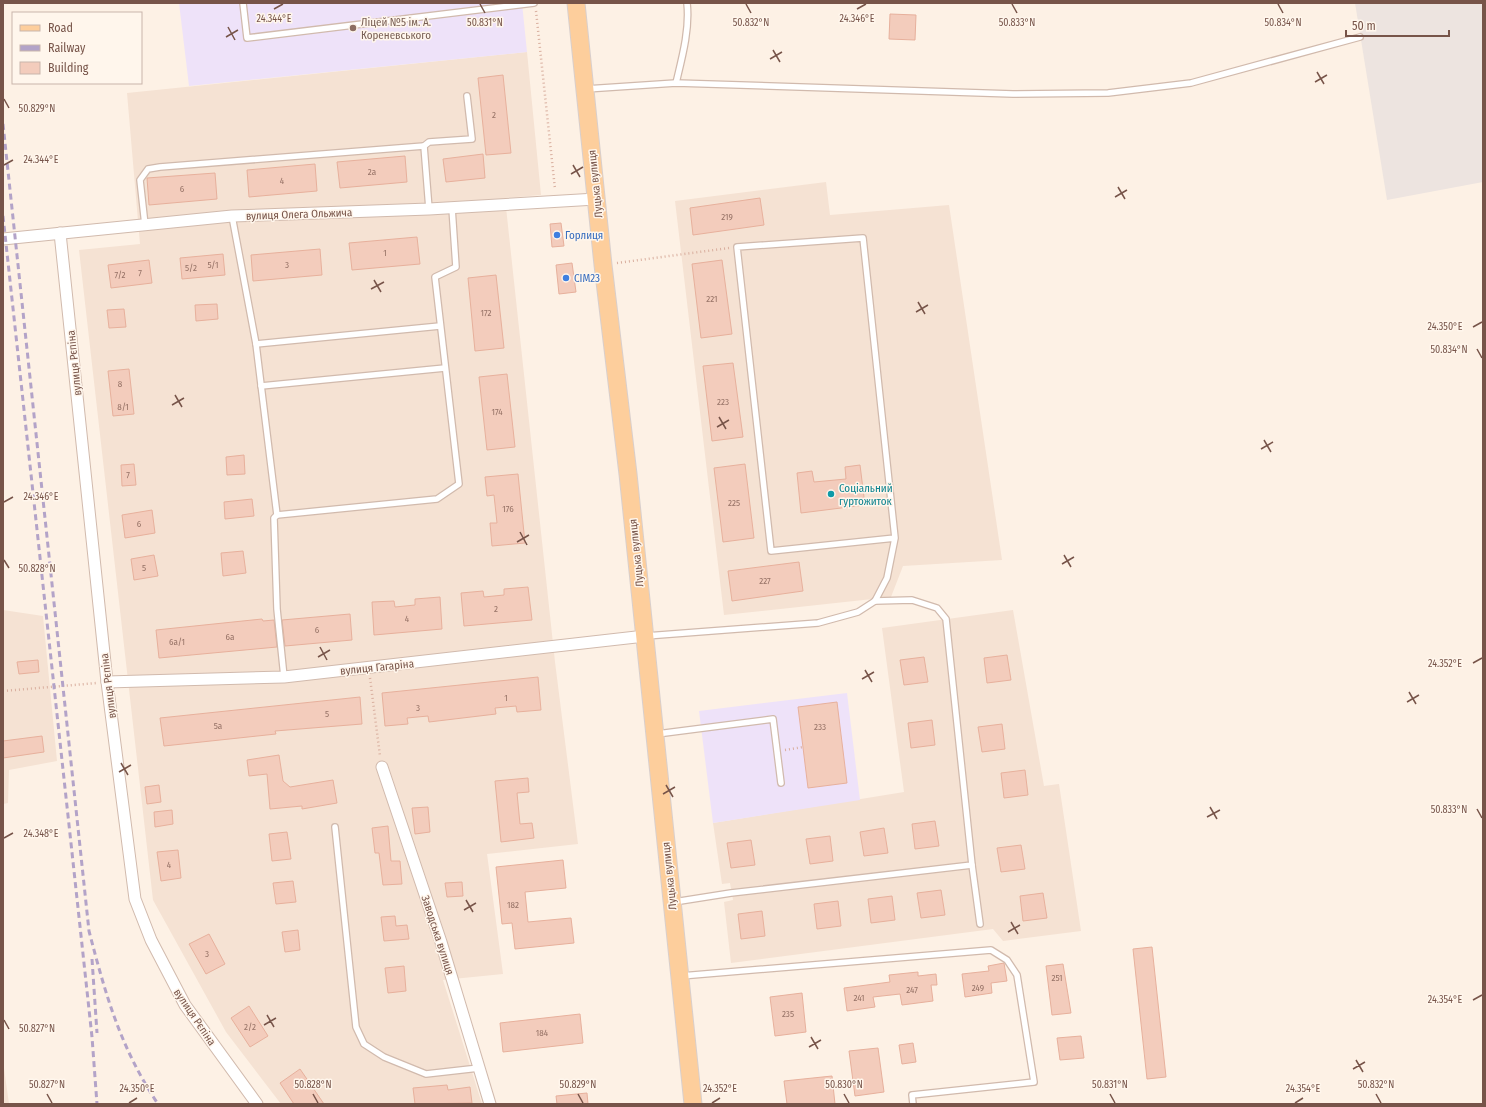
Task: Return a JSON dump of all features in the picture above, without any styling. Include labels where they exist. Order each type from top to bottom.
[{"type":"main road","name":"Луцька вулиця","points":[[576,3],[603,265],[628,474],[693,1104]]},
{"type":"street","name":"вулиця Олега Ольжича","points":[[3,239],[232,216],[429,210],[596,199]]},
{"type":"street","name":"вулиця Рєпіна","points":[[60,233],[107,682],[135,899],[151,940],[185,1005],[257,1104]]},
{"type":"street","name":"вулиця Гагаріна","points":[[107,682],[284,677],[645,636]]},
{"type":"street","name":"Заводська вулиця","points":[[382,767],[441,942],[490,1104]]},
{"type":"lane","points":[[243,3],[247,38],[534,3]]},
{"type":"lane","points":[[676,83],[683,54],[688,11],[687,3]]},
{"type":"lane","points":[[585,88],[676,83],[1013,94],[1108,93],[1191,83],[1360,37]]},
{"type":"lane","points":[[145,225],[140,180],[148,170],[160,166],[424,146],[429,142],[472,139],[468,96]]},
{"type":"lane","points":[[424,146],[429,210]]},
{"type":"lane","points":[[277,515],[437,499],[459,484],[434,277],[456,267],[452,208]]},
{"type":"lane","points":[[232,216],[256,344],[277,515],[274,518],[278,609],[284,677]]},
{"type":"lane","points":[[645,636],[818,623],[858,612],[875,601],[887,578],[895,538],[863,238],[737,247],[771,551],[895,538]]},
{"type":"lane","points":[[256,344],[440,326]]},
{"type":"lane","points":[[261,386],[445,368]]},
{"type":"lane","points":[[875,601],[912,600],[937,608],[946,619],[972,865],[980,924]]},
{"type":"lane","points":[[655,734],[773,719],[781,783]]},
{"type":"lane","points":[[335,827],[356,1027],[364,1044],[384,1057],[426,1074],[479,1068]]},
{"type":"lane","points":[[672,902],[731,893],[972,865]]},
{"type":"lane","points":[[680,976],[991,950],[1007,960],[1017,975],[1034,1082],[912,1095],[913,1104]]},
{"type":"path","points":[[534,3],[556,202]]},
{"type":"path","points":[[603,265],[737,247]]},
{"type":"path","points":[[369,668],[376,733],[382,767]]},
{"type":"path","points":[[3,691],[107,682]]},
{"type":"path","points":[[777,751],[803,747]]},
{"type":"shaded area","name":"Ліцей №5 ім. А. Кореневського","points":[[179,3],[522,3],[527,52],[189,86]]},
{"type":"shaded area","points":[[1355,3],[1483,3],[1483,182],[1387,200]]},
{"type":"shaded area","points":[[527,52],[541,195],[505,198],[555,662],[578,844],[487,854],[503,974],[443,980],[482,1104],[281,1104],[226,1032],[153,900],[79,250],[140,244],[127,93]]},
{"type":"shaded area","points":[[826,182],[830,215],[949,205],[1002,560],[903,566],[891,597],[724,615],[675,201]]},
{"type":"shaded area","points":[[3,610],[43,616],[57,761],[9,770],[8,803],[3,804]]},
{"type":"shaded area","points":[[1013,610],[1044,786],[1059,784],[1081,931],[1003,941],[993,929],[731,963],[724,902],[733,900],[730,883],[722,884],[713,823],[904,792],[882,628]]},
{"type":"shaded area","points":[[847,693],[860,800],[713,823],[699,711]]},
{"type":"shaded area","points":[[3,1061],[9,1104],[3,1104]]},
{"type":"building","points":[[890,14],[916,15],[915,40],[889,39]]},
{"type":"building","points":[[503,75],[511,153],[486,155],[478,78]]},
{"type":"building","points":[[483,154],[485,178],[446,182],[443,159]]},
{"type":"building","points":[[405,156],[407,182],[340,188],[337,162]]},
{"type":"building","points":[[315,164],[317,191],[249,197],[247,170]]},
{"type":"building","points":[[215,173],[217,199],[149,205],[147,178]]},
{"type":"building","points":[[760,198],[764,225],[693,235],[690,208]]},
{"type":"building","name":"Горлиця","points":[[561,223],[564,246],[552,247],[550,224]]},
{"type":"building","points":[[417,237],[420,264],[352,270],[349,243]]},
{"type":"building","points":[[320,249],[322,275],[253,281],[251,255]]},
{"type":"building","points":[[223,254],[225,275],[182,279],[180,258]]},
{"type":"building","points":[[149,260],[152,283],[111,288],[108,265]]},
{"type":"building","points":[[722,260],[732,334],[701,338],[692,264]]},
{"type":"building","name":"СІМ23","points":[[572,263],[576,292],[559,294],[556,265]]},
{"type":"building","points":[[496,275],[504,348],[475,351],[468,278]]},
{"type":"building","points":[[217,304],[218,319],[196,321],[195,305]]},
{"type":"building","points":[[124,309],[126,327],[109,328],[107,310]]},
{"type":"building","points":[[733,363],[743,437],[712,441],[703,366]]},
{"type":"building","points":[[129,369],[134,414],[113,416],[108,371]]},
{"type":"building","points":[[507,374],[515,447],[487,450],[479,377]]},
{"type":"building","points":[[244,455],[245,474],[227,475],[226,457]]},
{"type":"building","points":[[134,464],[136,485],[122,486],[121,465]]},
{"type":"building","points":[[745,464],[754,538],[723,542],[714,468]]},
{"type":"building","name":"Соціальний гуртожиток","points":[[860,465],[865,505],[801,513],[797,473],[812,471],[814,482],[846,479],[845,467]]},
{"type":"building","points":[[518,474],[525,543],[492,546],[490,523],[497,523],[494,495],[487,496],[485,477]]},
{"type":"building","points":[[252,499],[254,516],[225,519],[224,502]]},
{"type":"building","points":[[152,510],[155,533],[125,538],[122,515]]},
{"type":"building","points":[[243,551],[246,573],[223,576],[221,553]]},
{"type":"building","points":[[154,555],[158,576],[134,580],[131,559]]},
{"type":"building","points":[[799,562],[803,591],[732,601],[728,571]]},
{"type":"building","points":[[528,587],[532,620],[464,626],[461,593],[483,591],[484,597],[504,595],[504,589]]},
{"type":"building","points":[[440,597],[442,629],[374,635],[372,602],[394,601],[395,607],[415,605],[415,599]]},
{"type":"building","points":[[350,614],[352,640],[285,646],[282,620]]},
{"type":"building","points":[[262,619],[263,621],[274,620],[277,647],[159,658],[156,630]]},
{"type":"building","points":[[1007,655],[1011,680],[987,683],[984,658]]},
{"type":"building","points":[[924,657],[928,682],[904,685],[900,660]]},
{"type":"building","points":[[38,660],[39,672],[19,674],[17,662]]},
{"type":"building","points":[[538,677],[541,710],[517,712],[516,706],[495,708],[496,714],[429,722],[428,716],[407,718],[408,724],[385,726],[382,693]]},
{"type":"building","points":[[360,697],[362,724],[275,731],[276,734],[164,746],[160,718]]},
{"type":"building","points":[[837,702],[847,783],[808,788],[798,707]]},
{"type":"building","points":[[932,720],[935,745],[911,748],[908,723]]},
{"type":"building","points":[[1002,724],[1005,749],[982,752],[978,727]]},
{"type":"building","points":[[42,736],[44,752],[3,758],[3,741]]},
{"type":"building","points":[[279,755],[283,781],[290,787],[333,780],[337,803],[302,809],[302,806],[270,809],[267,774],[249,776],[247,760]]},
{"type":"building","points":[[1025,770],[1028,795],[1004,798],[1001,773]]},
{"type":"building","points":[[528,778],[529,792],[517,793],[520,824],[532,823],[534,838],[501,842],[495,781]]},
{"type":"building","points":[[159,785],[161,802],[147,804],[145,787]]},
{"type":"building","points":[[428,807],[430,832],[415,834],[412,808]]},
{"type":"building","points":[[172,810],[173,824],[155,827],[154,812]]},
{"type":"building","points":[[935,821],[939,846],[915,849],[912,824]]},
{"type":"building","points":[[388,826],[391,861],[400,861],[402,884],[383,885],[379,853],[375,853],[372,828]]},
{"type":"building","points":[[884,828],[888,853],[864,856],[860,832]]},
{"type":"building","points":[[287,832],[291,859],[272,861],[269,834]]},
{"type":"building","points":[[830,836],[833,861],[810,864],[806,839]]},
{"type":"building","points":[[751,840],[755,865],[731,868],[727,843]]},
{"type":"building","points":[[1021,845],[1025,869],[1001,872],[997,848]]},
{"type":"building","points":[[178,850],[181,878],[161,881],[157,852]]},
{"type":"building","points":[[563,860],[566,888],[525,892],[528,922],[571,918],[574,943],[515,949],[512,923],[502,924],[496,867]]},
{"type":"building","points":[[293,881],[296,902],[276,904],[273,883]]},
{"type":"building","points":[[462,882],[463,896],[447,897],[445,883]]},
{"type":"building","points":[[941,890],[945,915],[921,918],[917,893]]},
{"type":"building","points":[[1043,893],[1047,918],[1023,921],[1020,896]]},
{"type":"building","points":[[892,896],[895,920],[871,923],[868,899]]},
{"type":"building","points":[[838,901],[841,926],[817,929],[814,904]]},
{"type":"building","points":[[762,911],[765,936],[741,939],[738,914]]},
{"type":"building","points":[[395,916],[396,926],[407,925],[409,939],[384,941],[381,917]]},
{"type":"building","points":[[298,930],[300,950],[285,952],[282,932]]},
{"type":"building","points":[[209,934],[225,964],[206,974],[189,944]]},
{"type":"building","points":[[1152,947],[1166,1077],[1147,1079],[1133,949]]},
{"type":"building","points":[[1004,963],[1007,981],[991,983],[992,993],[965,997],[962,974],[989,971],[988,966]]},
{"type":"building","points":[[1063,964],[1071,1013],[1052,1015],[1046,966]]},
{"type":"building","points":[[404,966],[406,991],[388,993],[385,968]]},
{"type":"building","points":[[918,972],[918,976],[936,974],[937,985],[931,985],[933,1001],[902,1005],[900,994],[873,997],[875,1007],[847,1011],[844,988],[890,982],[889,975]]},
{"type":"building","points":[[802,993],[806,1032],[775,1036],[770,997]]},
{"type":"building","points":[[249,1006],[268,1036],[250,1047],[231,1018]]},
{"type":"building","points":[[580,1014],[583,1043],[503,1052],[500,1023]]},
{"type":"building","points":[[1081,1036],[1084,1058],[1060,1060],[1057,1038]]},
{"type":"building","points":[[913,1043],[916,1062],[902,1064],[899,1045]]},
{"type":"building","points":[[878,1048],[884,1092],[855,1096],[849,1051]]},
{"type":"building","points":[[300,1069],[324,1104],[294,1104],[280,1083]]},
{"type":"building","points":[[832,1076],[835,1104],[787,1104],[784,1081]]},
{"type":"building","points":[[447,1085],[448,1090],[470,1087],[472,1103],[415,1104],[413,1088]]},
{"type":"building","points":[[587,1093],[588,1104],[557,1104],[556,1096]]},
{"type":"railway","points":[[3,124],[89,931],[108,999],[124,1041],[145,1083],[158,1104]]},
{"type":"railway","points":[[3,216],[92,1037],[97,1104]]},
{"type":"railway","points":[[92,959],[97,1033]]},
{"type":"place","name":"Ліцей №5 ім. А. Кореневського","points":[[353,28]]},
{"type":"place","name":"Горлиця","points":[[557,235]]},
{"type":"place","name":"СІМ23","points":[[566,278]]},
{"type":"place","name":"Соціальний гуртожиток","points":[[831,494]]}]
